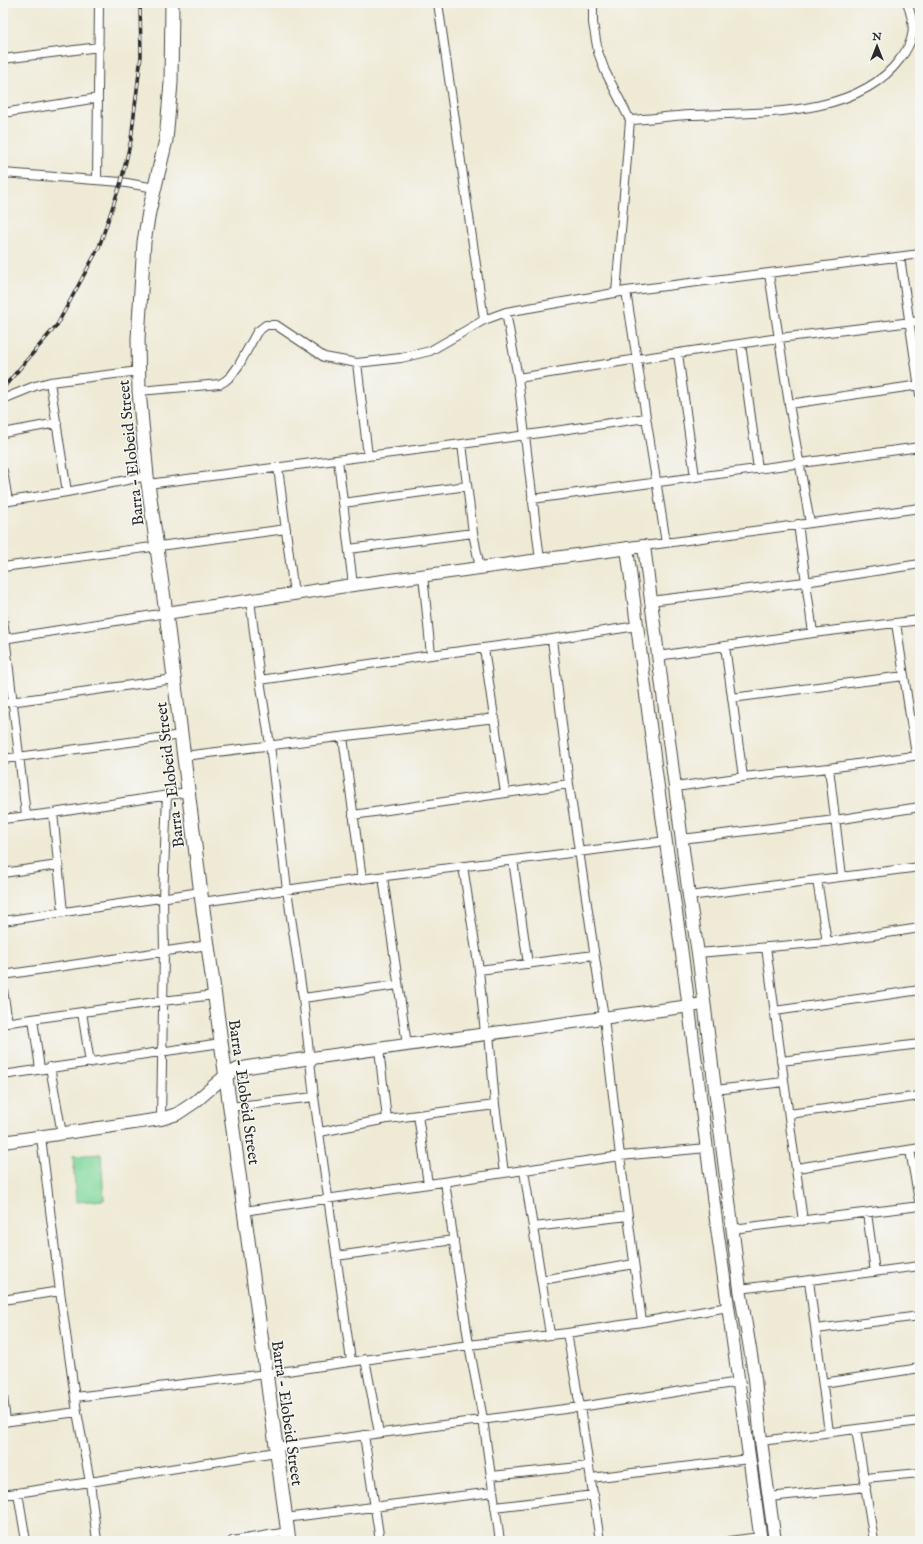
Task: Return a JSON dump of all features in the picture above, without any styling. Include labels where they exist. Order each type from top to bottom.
[{"type":"main road","name":"Barra - Elobeid Street","points":[[172,3],[170,83],[166,140],[149,212],[144,242],[138,339],[139,391],[147,480],[166,613],[201,897],[288,1537]]},
{"type":"main road","points":[[166,613],[423,575],[644,546],[689,896],[698,953],[740,1289],[755,1379],[761,1441],[775,1541]]},
{"type":"main road","points":[[627,548],[760,1539]]},
{"type":"main road","points":[[3,1142],[161,1119],[177,1114],[195,1102],[225,1076],[238,1069],[309,1057],[379,1049],[704,1004]]},
{"type":"street","points":[[97,180],[99,3]]},
{"type":"street","points":[[438,3],[484,320]]},
{"type":"street","points":[[593,3],[593,23],[598,52],[605,71],[630,120],[616,293]]},
{"type":"street","points":[[630,120],[677,115],[788,110],[822,104],[853,95],[874,84],[895,66],[908,49],[913,34],[911,13],[907,3]]},
{"type":"street","points":[[3,59],[99,47]]},
{"type":"street","points":[[3,113],[98,98]]},
{"type":"street","points":[[3,172],[121,182],[155,188]]},
{"type":"street","points":[[139,391],[220,384],[225,382],[239,365],[256,332],[266,325],[276,325],[324,358],[356,363],[401,358],[430,351],[484,320],[506,312],[626,291],[920,254]]},
{"type":"street","points":[[900,257],[920,395]]},
{"type":"street","points":[[769,274],[789,404],[810,523]]},
{"type":"street","points":[[626,291],[638,359],[655,482],[666,542]]},
{"type":"street","points":[[506,312],[518,378],[540,560]]},
{"type":"street","points":[[518,378],[779,338],[920,321]]},
{"type":"street","points":[[742,344],[758,468]]},
{"type":"street","points":[[678,354],[695,477]]},
{"type":"street","points":[[356,363],[368,456]]},
{"type":"street","points":[[3,399],[35,386],[50,382],[139,371]]},
{"type":"street","points":[[50,382],[67,492]]},
{"type":"street","points":[[789,404],[919,385]]},
{"type":"street","points":[[3,471],[6,502],[147,480],[338,460],[646,418]]},
{"type":"street","points":[[3,433],[57,423]]},
{"type":"street","points":[[462,444],[473,533],[480,568]]},
{"type":"street","points":[[532,499],[920,447]]},
{"type":"street","points":[[338,460],[353,585]]},
{"type":"street","points":[[278,467],[294,594]]},
{"type":"street","points":[[343,503],[467,486]]},
{"type":"street","points":[[644,546],[920,508]]},
{"type":"street","points":[[798,524],[812,633]]},
{"type":"street","points":[[3,567],[286,529]]},
{"type":"street","points":[[349,549],[473,533]]},
{"type":"street","points":[[650,602],[805,582],[920,564]]},
{"type":"street","points":[[423,575],[431,655]]},
{"type":"street","points":[[250,600],[270,745],[287,890],[303,998],[314,1097],[352,1361]]},
{"type":"street","points":[[4,639],[166,613]]},
{"type":"street","points":[[3,619],[4,639],[20,756],[26,815]]},
{"type":"street","points":[[658,656],[812,633],[920,620]]},
{"type":"street","points":[[676,787],[743,777],[829,768],[918,755],[896,623]]},
{"type":"street","points":[[260,680],[637,626]]},
{"type":"street","points":[[552,639],[569,784],[604,1018],[620,1156],[642,1322]]},
{"type":"street","points":[[725,646],[743,777]]},
{"type":"street","points":[[484,648],[505,793]]},
{"type":"street","points":[[732,698],[904,676]]},
{"type":"street","points":[[3,704],[174,679]]},
{"type":"street","points":[[184,756],[495,718]]},
{"type":"street","points":[[3,759],[181,735]]},
{"type":"street","points":[[343,737],[362,879]]},
{"type":"street","points":[[829,768],[842,876]]},
{"type":"street","points":[[353,815],[569,784]]},
{"type":"street","points":[[3,819],[26,815],[53,813],[167,794],[188,792]]},
{"type":"street","points":[[161,1119],[164,952],[163,898],[167,794]]},
{"type":"street","points":[[682,839],[835,820],[920,807]]},
{"type":"street","points":[[53,813],[63,912]]},
{"type":"street","points":[[3,921],[163,898],[201,897],[287,890],[362,879],[666,841]]},
{"type":"street","points":[[513,860],[528,964]]},
{"type":"street","points":[[3,873],[58,865]]},
{"type":"street","points":[[463,866],[479,970],[504,1173]]},
{"type":"street","points":[[689,896],[920,867]]},
{"type":"street","points":[[383,877],[407,1045]]},
{"type":"street","points":[[817,880],[827,942]]},
{"type":"street","points":[[698,953],[827,942],[920,928]]},
{"type":"street","points":[[3,974],[208,945]]},
{"type":"street","points":[[766,947],[803,1221]]},
{"type":"street","points":[[479,970],[594,955]]},
{"type":"street","points":[[303,998],[398,985]]},
{"type":"street","points":[[3,990],[5,1023],[162,1001],[215,996]]},
{"type":"street","points":[[775,1012],[920,990]]},
{"type":"street","points":[[82,1012],[90,1063]]},
{"type":"street","points":[[33,1019],[40,1069]]},
{"type":"street","points":[[3,1075],[220,1043]]},
{"type":"street","points":[[781,1061],[920,1044]]},
{"type":"street","points":[[379,1049],[387,1119]]},
{"type":"street","points":[[50,1067],[62,1134]]},
{"type":"street","points":[[715,1090],[784,1082]]},
{"type":"street","points":[[789,1114],[920,1096]]},
{"type":"street","points":[[230,1107],[314,1097]]},
{"type":"street","points":[[320,1132],[387,1119],[495,1105]]},
{"type":"street","points":[[418,1115],[428,1184]]},
{"type":"street","points":[[41,1137],[60,1291],[77,1412],[90,1482],[97,1541]]},
{"type":"street","points":[[244,1211],[620,1156],[707,1148]]},
{"type":"street","points":[[797,1168],[920,1148]]},
{"type":"street","points":[[733,1229],[920,1206],[910,1150]]},
{"type":"street","points":[[524,1171],[550,1334]]},
{"type":"street","points":[[445,1182],[469,1345],[484,1419],[500,1541]]},
{"type":"street","points":[[867,1213],[875,1272]]},
{"type":"street","points":[[534,1227],[628,1216]]},
{"type":"street","points":[[336,1256],[454,1240]]},
{"type":"street","points":[[542,1280],[634,1264]]},
{"type":"street","points":[[740,1289],[920,1266]]},
{"type":"street","points":[[809,1281],[829,1432]]},
{"type":"street","points":[[3,1300],[60,1291]]},
{"type":"street","points":[[75,1397],[266,1374],[365,1359],[567,1333],[728,1307]]},
{"type":"street","points":[[816,1329],[920,1316]]},
{"type":"street","points":[[567,1333],[580,1406],[600,1541]]},
{"type":"street","points":[[365,1359],[379,1433]]},
{"type":"street","points":[[823,1383],[920,1368]]},
{"type":"street","points":[[3,1495],[90,1482],[364,1435],[580,1406],[739,1382]]},
{"type":"street","points":[[3,1396],[5,1422],[77,1412]]},
{"type":"street","points":[[761,1441],[920,1421]]},
{"type":"street","points":[[856,1429],[874,1541]]},
{"type":"street","points":[[364,1435],[380,1541]]},
{"type":"street","points":[[591,1478],[749,1459]]},
{"type":"street","points":[[491,1476],[589,1466]]},
{"type":"street","points":[[769,1497],[920,1473]]},
{"type":"street","points":[[286,1518],[493,1492]]},
{"type":"street","points":[[18,1493],[26,1541]]},
{"type":"street","points":[[495,1507],[594,1495]]},
{"type":"street","points":[[232,1541],[288,1537]]},
{"type":"street","points":[[729,1541],[760,1539]]},
{"type":"green space","points":[[101,1154],[104,1200],[76,1202],[73,1156]]},
{"type":"railway","points":[[3,388],[57,325],[99,247],[121,182],[131,140],[141,56],[140,3]]}]
